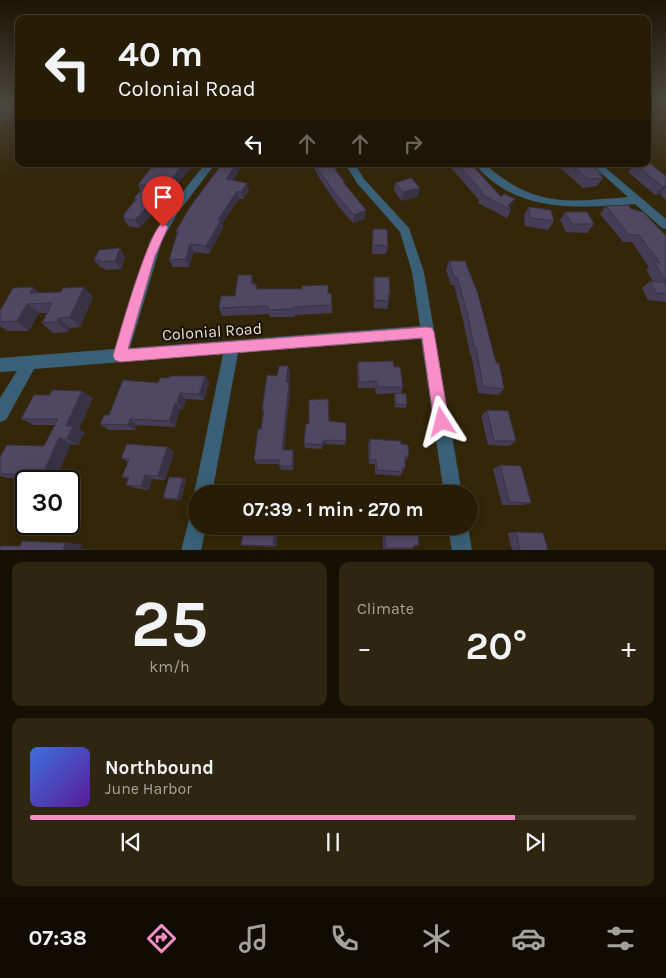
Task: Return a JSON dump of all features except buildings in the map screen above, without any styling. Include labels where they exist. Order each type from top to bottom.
[{"type":"street","points":[[120,356],[156,241],[173,212],[208,167]]},
{"type":"street","points":[[352,167],[360,181],[405,231],[418,272],[452,485]]},
{"type":"street","points":[[483,167],[502,185],[531,199],[565,204],[638,200]]},
{"type":"street","points":[[600,167],[666,225]]},
{"type":"street","name":"Colonial Road","points":[[0,365],[427,332]]},
{"type":"street","points":[[205,485],[232,347]]},
{"type":"street","points":[[0,414],[30,362]]},
{"type":"street","points":[[191,550],[194,535]]},
{"type":"street","points":[[460,535],[462,550]]},
{"type":"route","points":[[163,227],[150,256],[120,356],[427,332],[442,422]]}]
